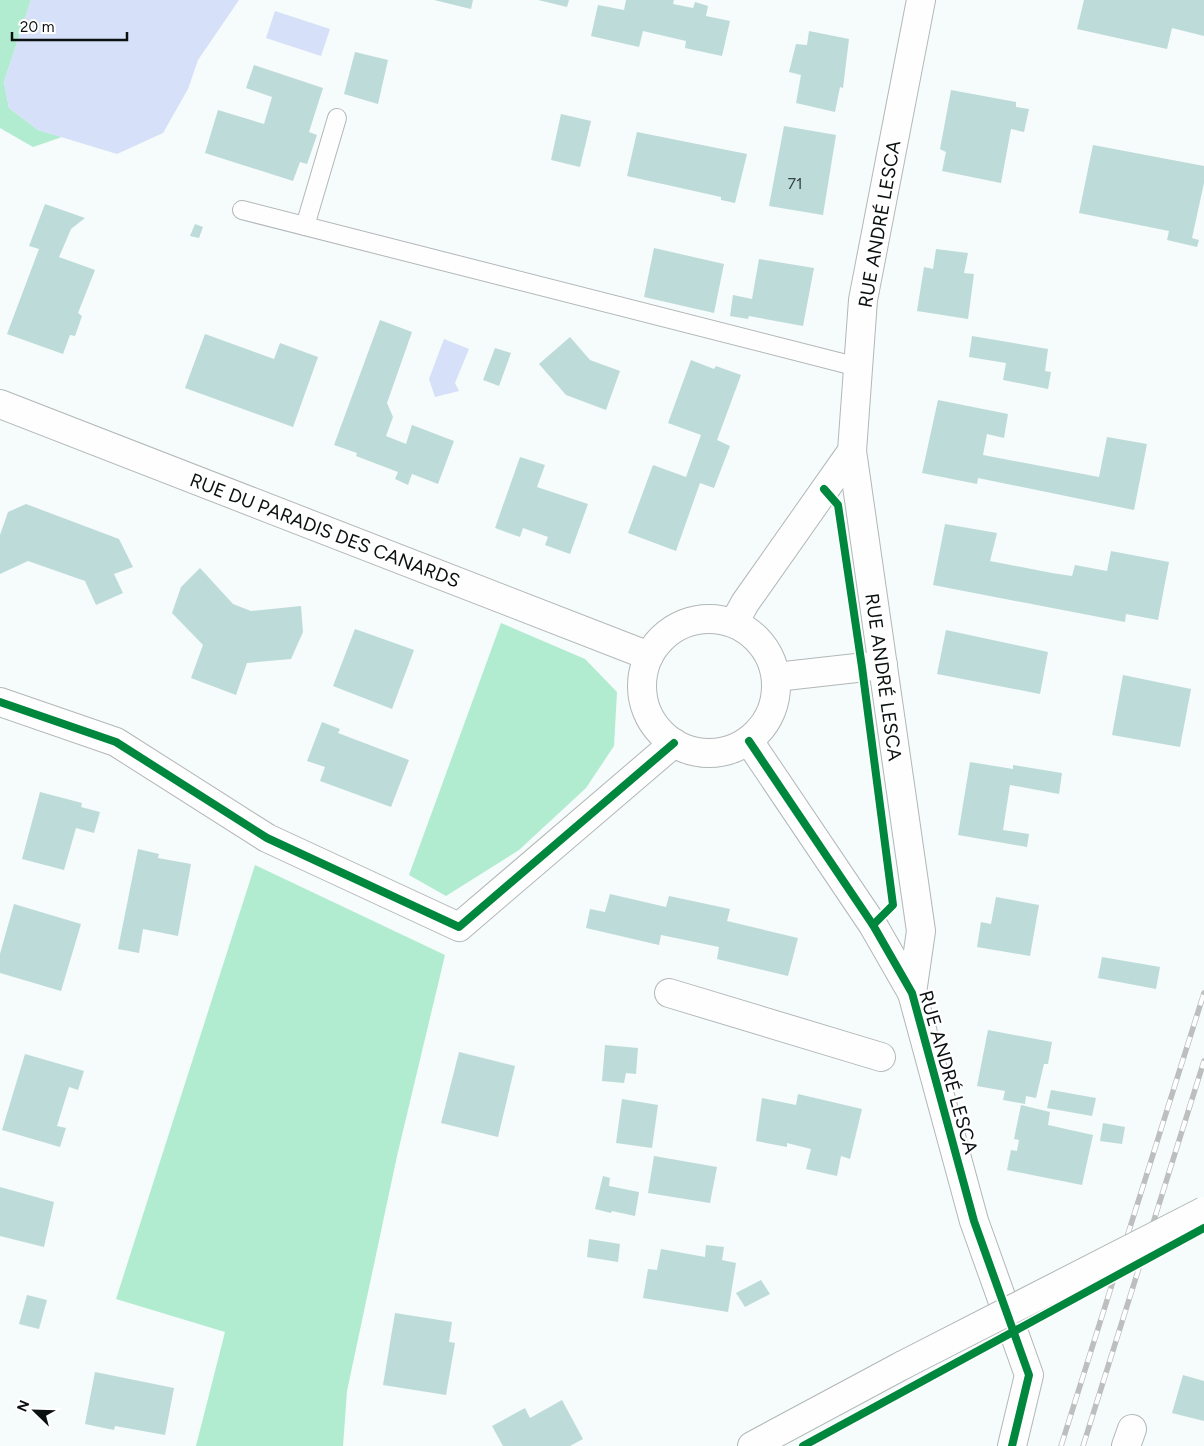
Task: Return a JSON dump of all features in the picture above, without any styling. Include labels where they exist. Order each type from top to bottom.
[{"type":"street","name":"RUE ANDRÉ LESCA","points":[[912,993],[921,931],[852,451],[863,300],[922,0]]},
{"type":"street","name":"RUE DU PARADIS DES CANARDS","points":[[0,404],[649,656]]},
{"type":"street","points":[[734,623],[745,603],[852,451]]},
{"type":"street","points":[[714,619],[734,623],[749,632],[762,644],[771,660],[776,677],[776,695],[771,713],[762,728],[749,741],[731,750],[712,753],[692,751],[674,743],[658,730],[648,714],[642,695],[643,675],[649,656],[660,640],[676,627],[695,620],[714,619]]},
{"type":"street","points":[[776,677],[883,665]]},
{"type":"street","points":[[0,702],[116,742],[267,838],[459,928],[674,743]]},
{"type":"street","name":"RUE ANDRÉ LESCA","points":[[749,741],[873,925],[912,993],[974,1221],[1029,1375],[1012,1446]]},
{"type":"street","points":[[669,993],[881,1057]]},
{"type":"street","points":[[752,1446],[903,1365],[1204,1211]]},
{"type":"lane","points":[[305,226],[337,118]]},
{"type":"lane","points":[[242,210],[858,368]]},
{"type":"green space","points":[[0,0],[31,0],[4,82],[9,108],[38,130],[62,137],[33,147],[0,128]]},
{"type":"green space","points":[[501,623],[585,659],[617,692],[614,746],[586,788],[519,850],[446,896],[409,875]]},
{"type":"green space","points":[[255,865],[445,955],[397,1156],[347,1391],[343,1446],[196,1446],[225,1332],[116,1299]]},
{"type":"water","points":[[31,0],[239,0],[198,60],[188,89],[163,133],[117,154],[38,130],[9,108],[4,82]]},
{"type":"water","points":[[275,11],[330,29],[321,56],[266,38]]},
{"type":"water","points":[[444,339],[469,349],[455,383],[459,391],[435,397],[429,379]]},
{"type":"building","points":[[434,0],[473,0],[471,9]]},
{"type":"building","points":[[538,0],[569,0],[567,7]]},
{"type":"building","points":[[626,0],[674,0],[673,4],[693,8],[695,2],[708,6],[706,16],[730,21],[722,56],[685,48],[686,41],[643,31],[639,47],[591,36],[598,5],[624,10]]},
{"type":"building","points":[[1084,0],[1204,0],[1204,36],[1172,28],[1167,49],[1077,29]]},
{"type":"building","points":[[809,31],[849,39],[843,88],[840,87],[835,112],[796,103],[801,75],[789,72],[796,44],[807,45]]},
{"type":"building","points":[[355,52],[388,60],[378,104],[344,94]]},
{"type":"building","points":[[254,65],[323,88],[309,132],[317,135],[307,164],[300,162],[293,181],[205,153],[218,110],[264,124],[272,97],[246,88]]},
{"type":"building","points":[[951,90],[1016,102],[1016,107],[1029,109],[1024,132],[1011,129],[1001,183],[942,171],[946,152],[940,149]]},
{"type":"building","points":[[561,114],[591,121],[580,167],[551,160]]},
{"type":"building","points":[[784,126],[836,135],[823,215],[769,206]]},
{"type":"building","points":[[637,132],[747,154],[735,203],[721,200],[721,197],[627,176]]},
{"type":"building","points":[[1093,145],[1204,166],[1204,183],[1192,238],[1199,240],[1197,247],[1167,240],[1169,231],[1079,213]]},
{"type":"building","points":[[45,204],[85,218],[71,229],[59,257],[95,270],[78,313],[82,316],[75,336],[70,335],[63,354],[7,334],[39,249],[29,246]]},
{"type":"building","points":[[195,224],[203,227],[199,238],[190,236]]},
{"type":"building","points":[[654,248],[724,264],[714,313],[644,297]]},
{"type":"building","points":[[936,249],[968,253],[964,273],[974,274],[968,319],[917,311],[924,267],[933,269]]},
{"type":"building","points":[[759,259],[814,268],[803,326],[749,316],[748,319],[730,316],[733,295],[752,299]]},
{"type":"building","points":[[380,320],[412,332],[387,403],[393,417],[386,436],[406,444],[412,425],[454,441],[438,484],[412,474],[408,485],[395,479],[398,472],[356,456],[357,453],[334,445]]},
{"type":"building","points":[[205,334],[274,359],[280,343],[318,357],[293,427],[185,388]]},
{"type":"building","points":[[972,336],[1048,349],[1045,371],[1051,372],[1048,389],[1003,380],[1006,363],[969,357]]},
{"type":"building","points":[[570,337],[590,360],[620,371],[606,410],[566,395],[539,364]]},
{"type":"building","points":[[495,348],[511,353],[499,386],[483,380]]},
{"type":"building","points":[[691,360],[714,369],[716,366],[741,375],[717,440],[730,446],[714,488],[700,483],[676,551],[628,533],[653,465],[686,477],[701,435],[668,423]]},
{"type":"building","points":[[938,400],[1008,414],[1004,438],[987,434],[983,455],[1099,477],[1107,437],[1147,444],[1134,510],[978,478],[977,484],[922,473]]},
{"type":"building","points":[[520,457],[545,465],[537,487],[588,504],[570,554],[545,545],[548,537],[523,528],[520,537],[495,528]]},
{"type":"building","points":[[26,504],[119,539],[133,567],[114,574],[123,593],[96,605],[85,581],[28,561],[0,574],[0,535],[8,512]]},
{"type":"building","points":[[945,524],[997,533],[990,561],[1052,573],[1072,576],[1075,565],[1107,571],[1111,551],[1169,562],[1158,620],[1126,614],[1125,622],[933,585]]},
{"type":"building","points":[[200,568],[233,604],[251,611],[301,606],[303,632],[291,659],[247,663],[236,695],[191,678],[203,645],[172,613],[181,587]]},
{"type":"building","points":[[355,629],[414,650],[392,709],[333,686]]},
{"type":"building","points":[[946,630],[1048,652],[1040,694],[937,674]]},
{"type":"building","points":[[1123,675],[1191,689],[1180,747],[1112,735]]},
{"type":"building","points":[[322,722],[340,729],[338,733],[409,760],[391,807],[320,781],[325,767],[307,761]]},
{"type":"building","points":[[970,762],[1013,769],[1013,765],[1062,773],[1059,794],[1010,785],[1003,830],[1029,834],[1027,847],[958,835]]},
{"type":"building","points":[[40,792],[82,803],[81,807],[100,812],[94,833],[76,828],[64,870],[22,859]]},
{"type":"building","points":[[138,849],[159,854],[158,858],[191,864],[178,936],[143,929],[139,953],[118,949]]},
{"type":"building","points":[[610,894],[666,907],[669,896],[730,909],[727,921],[798,938],[788,976],[717,959],[719,947],[661,935],[659,945],[586,928],[590,909],[605,912]]},
{"type":"building","points":[[996,897],[1039,905],[1030,956],[977,947],[981,922],[991,924]]},
{"type":"building","points":[[14,904],[81,924],[61,991],[0,973],[0,954]]},
{"type":"building","points":[[1102,957],[1160,967],[1156,989],[1098,978]]},
{"type":"building","points":[[988,1030],[1052,1042],[1048,1064],[1044,1064],[1036,1098],[1026,1096],[1025,1104],[1003,1100],[1005,1091],[977,1086]]},
{"type":"building","points":[[605,1045],[638,1048],[636,1074],[626,1073],[624,1083],[602,1081]]},
{"type":"building","points":[[459,1052],[515,1066],[498,1137],[441,1123]]},
{"type":"building","points":[[25,1054],[84,1071],[78,1090],[69,1087],[57,1126],[66,1128],[60,1147],[2,1130]]},
{"type":"building","points":[[1051,1090],[1096,1098],[1092,1116],[1047,1108]]},
{"type":"building","points":[[798,1094],[862,1109],[850,1159],[841,1156],[837,1176],[806,1169],[811,1149],[787,1143],[787,1147],[756,1141],[762,1098],[796,1105]]},
{"type":"building","points":[[622,1099],[658,1105],[652,1148],[616,1143]]},
{"type":"building","points":[[1021,1105],[1050,1112],[1048,1125],[1093,1135],[1082,1185],[1007,1170],[1011,1150],[1017,1151],[1019,1140],[1014,1139]]},
{"type":"building","points":[[1103,1123],[1125,1127],[1122,1144],[1100,1141]]},
{"type":"building","points":[[654,1156],[717,1167],[710,1203],[648,1193]]},
{"type":"building","points":[[603,1176],[610,1178],[609,1186],[639,1192],[635,1216],[595,1209]]},
{"type":"building","points":[[0,1187],[54,1202],[44,1247],[0,1236]]},
{"type":"building","points":[[589,1239],[620,1244],[618,1262],[587,1257]]},
{"type":"building","points":[[706,1245],[724,1247],[722,1260],[736,1263],[728,1312],[643,1298],[648,1269],[657,1270],[661,1249],[705,1257]]},
{"type":"building","points":[[761,1280],[770,1294],[745,1307],[736,1293]]},
{"type":"building","points":[[27,1295],[47,1300],[39,1329],[19,1324]]},
{"type":"building","points":[[395,1313],[452,1322],[449,1342],[455,1343],[446,1395],[383,1385]]},
{"type":"building","points":[[95,1372],[174,1388],[165,1435],[115,1426],[114,1430],[85,1424]]},
{"type":"building","points":[[1183,1375],[1204,1381],[1204,1421],[1172,1413]]},
{"type":"building","points":[[562,1400],[583,1439],[570,1446],[503,1446],[492,1426],[525,1408],[530,1418]]},
{"type":"railway","points":[[1061,1446],[1204,993]]},
{"type":"railway","points":[[1083,1446],[1204,1061]]},
{"type":"cycle path","points":[[824,489],[838,505],[862,667],[893,905],[873,925]]},
{"type":"cycle path","points":[[0,702],[116,742],[267,838],[459,927],[674,743]]},
{"type":"cycle path","points":[[749,741],[873,925],[912,993],[974,1221],[1029,1375],[1012,1446]]},
{"type":"cycle path","points":[[803,1446],[1204,1228]]}]
